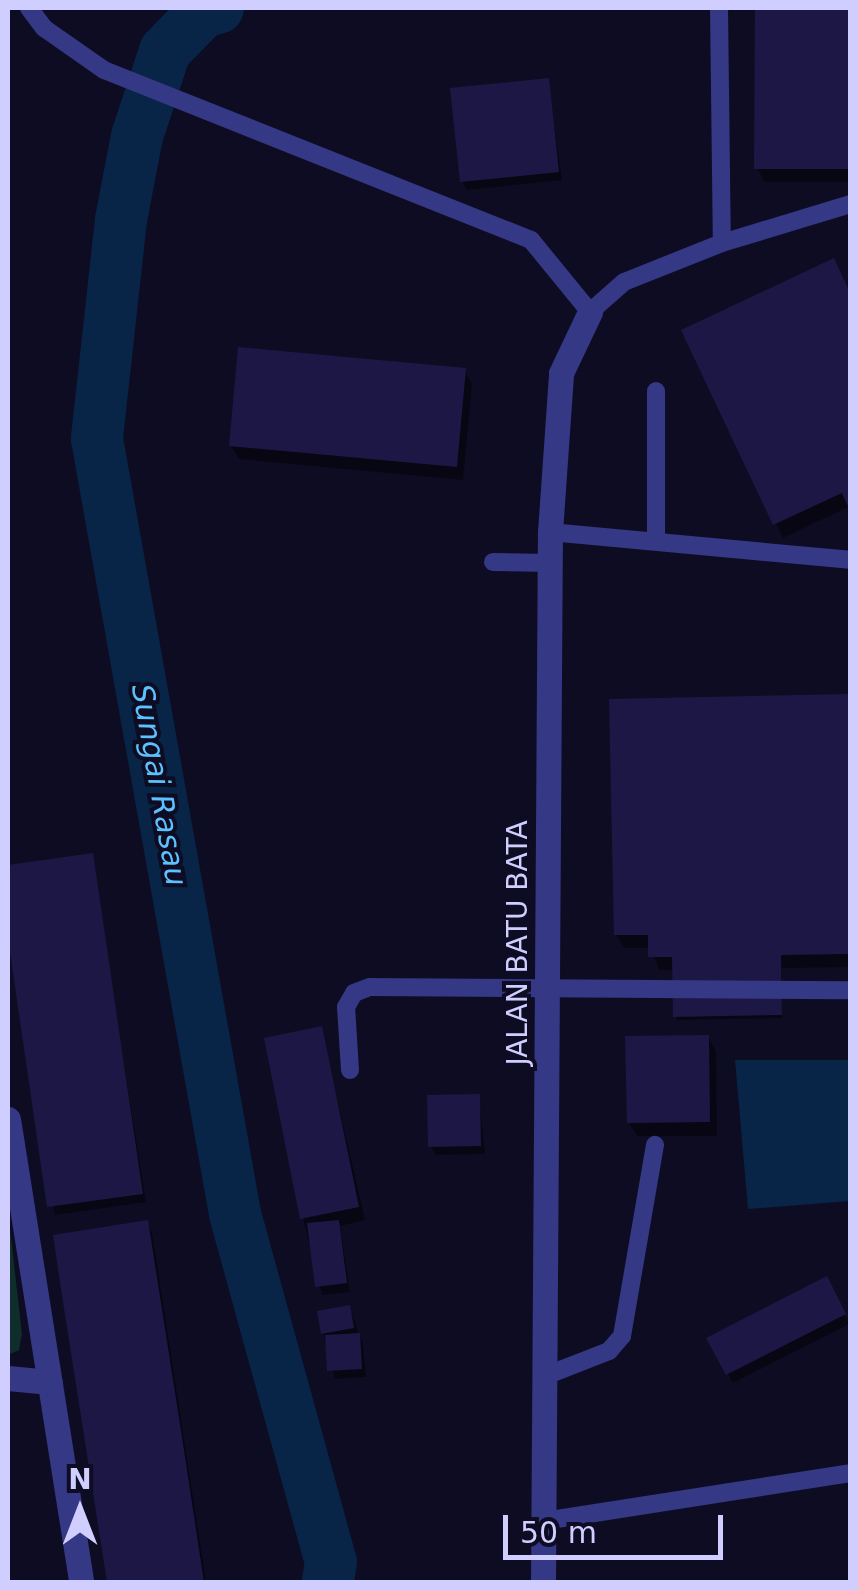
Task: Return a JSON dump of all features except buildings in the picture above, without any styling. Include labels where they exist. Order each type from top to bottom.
[{"type":"street","name":"JALAN BATU BATA","points":[[544,1582],[550,532],[560,373],[590,312]]},
{"type":"street","points":[[8,1118],[81,1582]]},
{"type":"street","points":[[8,1378],[50,1382]]},
{"type":"lane","points":[[29,8],[44,28],[104,70],[221,122],[531,240],[590,312],[624,282],[722,243],[850,204]]},
{"type":"lane","points":[[718,8],[722,243]]},
{"type":"lane","points":[[656,391],[656,540]]},
{"type":"lane","points":[[550,532],[850,560]]},
{"type":"lane","points":[[493,562],[550,563]]},
{"type":"lane","points":[[350,1070],[346,1007],[354,993],[370,986],[850,990]]},
{"type":"lane","points":[[545,1376],[610,1350],[622,1336],[655,1145]]},
{"type":"lane","points":[[544,1521],[850,1473]]},
{"type":"green space","points":[[8,1211],[22,1334],[19,1350],[8,1355]]},
{"type":"water","points":[[735,1060],[850,1060],[850,1201],[748,1209]]},
{"type":"waterway","name":"Sungai Rasau","points":[[218,8],[203,12],[165,51],[137,136],[121,220],[97,439],[235,1214],[331,1562],[328,1582]]}]
